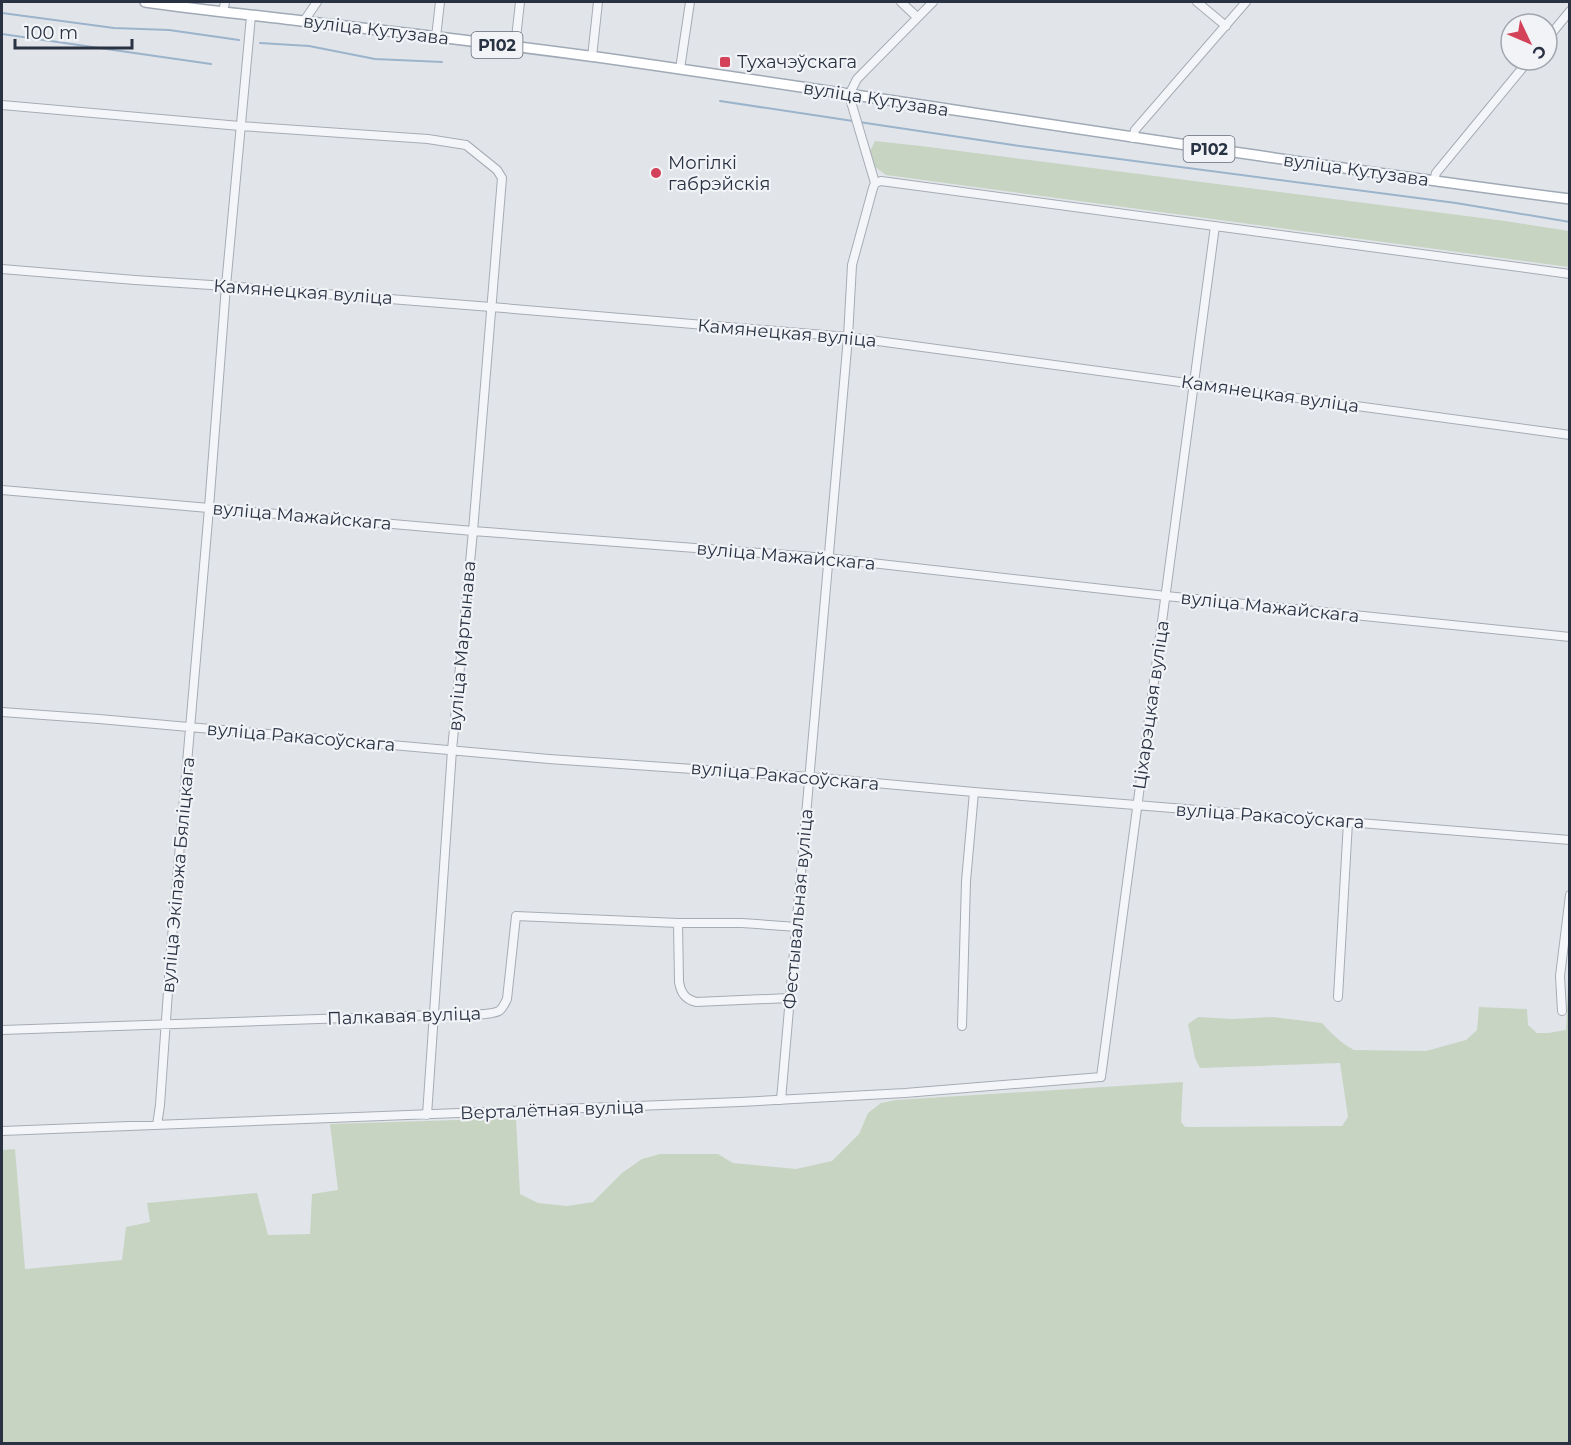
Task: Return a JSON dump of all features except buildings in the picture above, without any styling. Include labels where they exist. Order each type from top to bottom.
[{"type":"main road","name":"вуліца Кутузава","points":[[145,2],[680,69],[1133,138],[1569,199]]},
{"type":"street","points":[[223,12],[225,2]]},
{"type":"street","points":[[304,21],[317,2]]},
{"type":"street","points":[[436,37],[440,2]]},
{"type":"street","points":[[515,47],[520,2]]},
{"type":"street","points":[[592,57],[598,2]]},
{"type":"street","points":[[680,69],[690,2]]},
{"type":"street","points":[[901,2],[917,17]]},
{"type":"street","points":[[933,2],[857,79],[849,94],[878,182],[1569,274]]},
{"type":"street","points":[[1197,2],[1226,26]]},
{"type":"street","points":[[1133,138],[1135,130],[1246,2]]},
{"type":"street","points":[[1559,24],[1569,11]]},
{"type":"street","name":"вуліца Экіпажа Бяліцкага","points":[[157,1125],[226,286],[251,16]]},
{"type":"street","points":[[1434,181],[1436,173],[1519,72]]},
{"type":"street","points":[[2,105],[240,126]]},
{"type":"street","name":"вуліца Мартынава","points":[[240,126],[428,139],[466,145],[497,170],[502,178],[473,531],[452,750],[427,1115]]},
{"type":"street","name":"Фестывальная вуліца","points":[[781,1100],[848,337],[852,265],[873,188],[878,182]]},
{"type":"street","name":"Ціхарэцкая вуліца","points":[[1101,1077],[1215,226]]},
{"type":"street","name":"Камянецкая вуліца","points":[[2,269],[848,337],[1569,435]]},
{"type":"street","name":"вуліца Мажайскага","points":[[2,490],[473,531],[827,558],[1166,596],[1569,637]]},
{"type":"street","name":"вуліца Ракасоўскага","points":[[2,712],[549,759],[809,777],[1569,840]]},
{"type":"street","points":[[962,1026],[966,881],[974,792]]},
{"type":"street","points":[[1338,997],[1348,822]]},
{"type":"street","points":[[1562,1011],[1560,976],[1569,895]]},
{"type":"street","name":"Палкавая вуліца","points":[[2,1030],[487,1014],[498,1011],[507,999],[516,916],[678,923],[742,923],[797,927]]},
{"type":"street","points":[[678,923],[679,982],[681,992],[686,998],[696,1002],[790,998]]},
{"type":"street","name":"Верталётная вуліца","points":[[2,1131],[781,1100],[905,1093],[1101,1077]]},
{"type":"green space","points":[[875,141],[1569,231],[1569,267],[886,175],[875,167],[870,151]]},
{"type":"green space","points":[[1569,983],[1569,1443],[2,1443],[2,1150],[15,1149],[25,1269],[122,1260],[126,1227],[150,1222],[147,1203],[257,1193],[268,1235],[310,1234],[312,1194],[338,1190],[330,1124],[516,1118],[520,1194],[538,1203],[567,1206],[593,1202],[622,1173],[642,1159],[660,1154],[718,1154],[733,1163],[796,1169],[832,1161],[859,1134],[868,1113],[881,1103],[896,1100],[1183,1082],[1181,1122],[1185,1127],[1342,1126],[1348,1117],[1340,1063],[1200,1068],[1195,1058],[1188,1024],[1198,1017],[1232,1019],[1273,1017],[1322,1023],[1354,1050],[1426,1051],[1466,1040],[1477,1030],[1479,1007],[1527,1009],[1528,1025],[1537,1033],[1566,1030]]},
{"type":"waterway","points":[[2,13],[114,28],[169,30],[239,40]]},
{"type":"waterway","points":[[2,34],[211,64]]},
{"type":"waterway","points":[[260,43],[309,46],[375,59],[442,62]]},
{"type":"waterway","points":[[720,101],[853,121]]},
{"type":"waterway","points":[[859,122],[1013,145],[1456,203],[1570,222]]},
{"type":"place","name":"Тухачэўскага","points":[[725,62]]},
{"type":"place","name":"Могілкі габрэйскія","points":[[656,173]]}]
